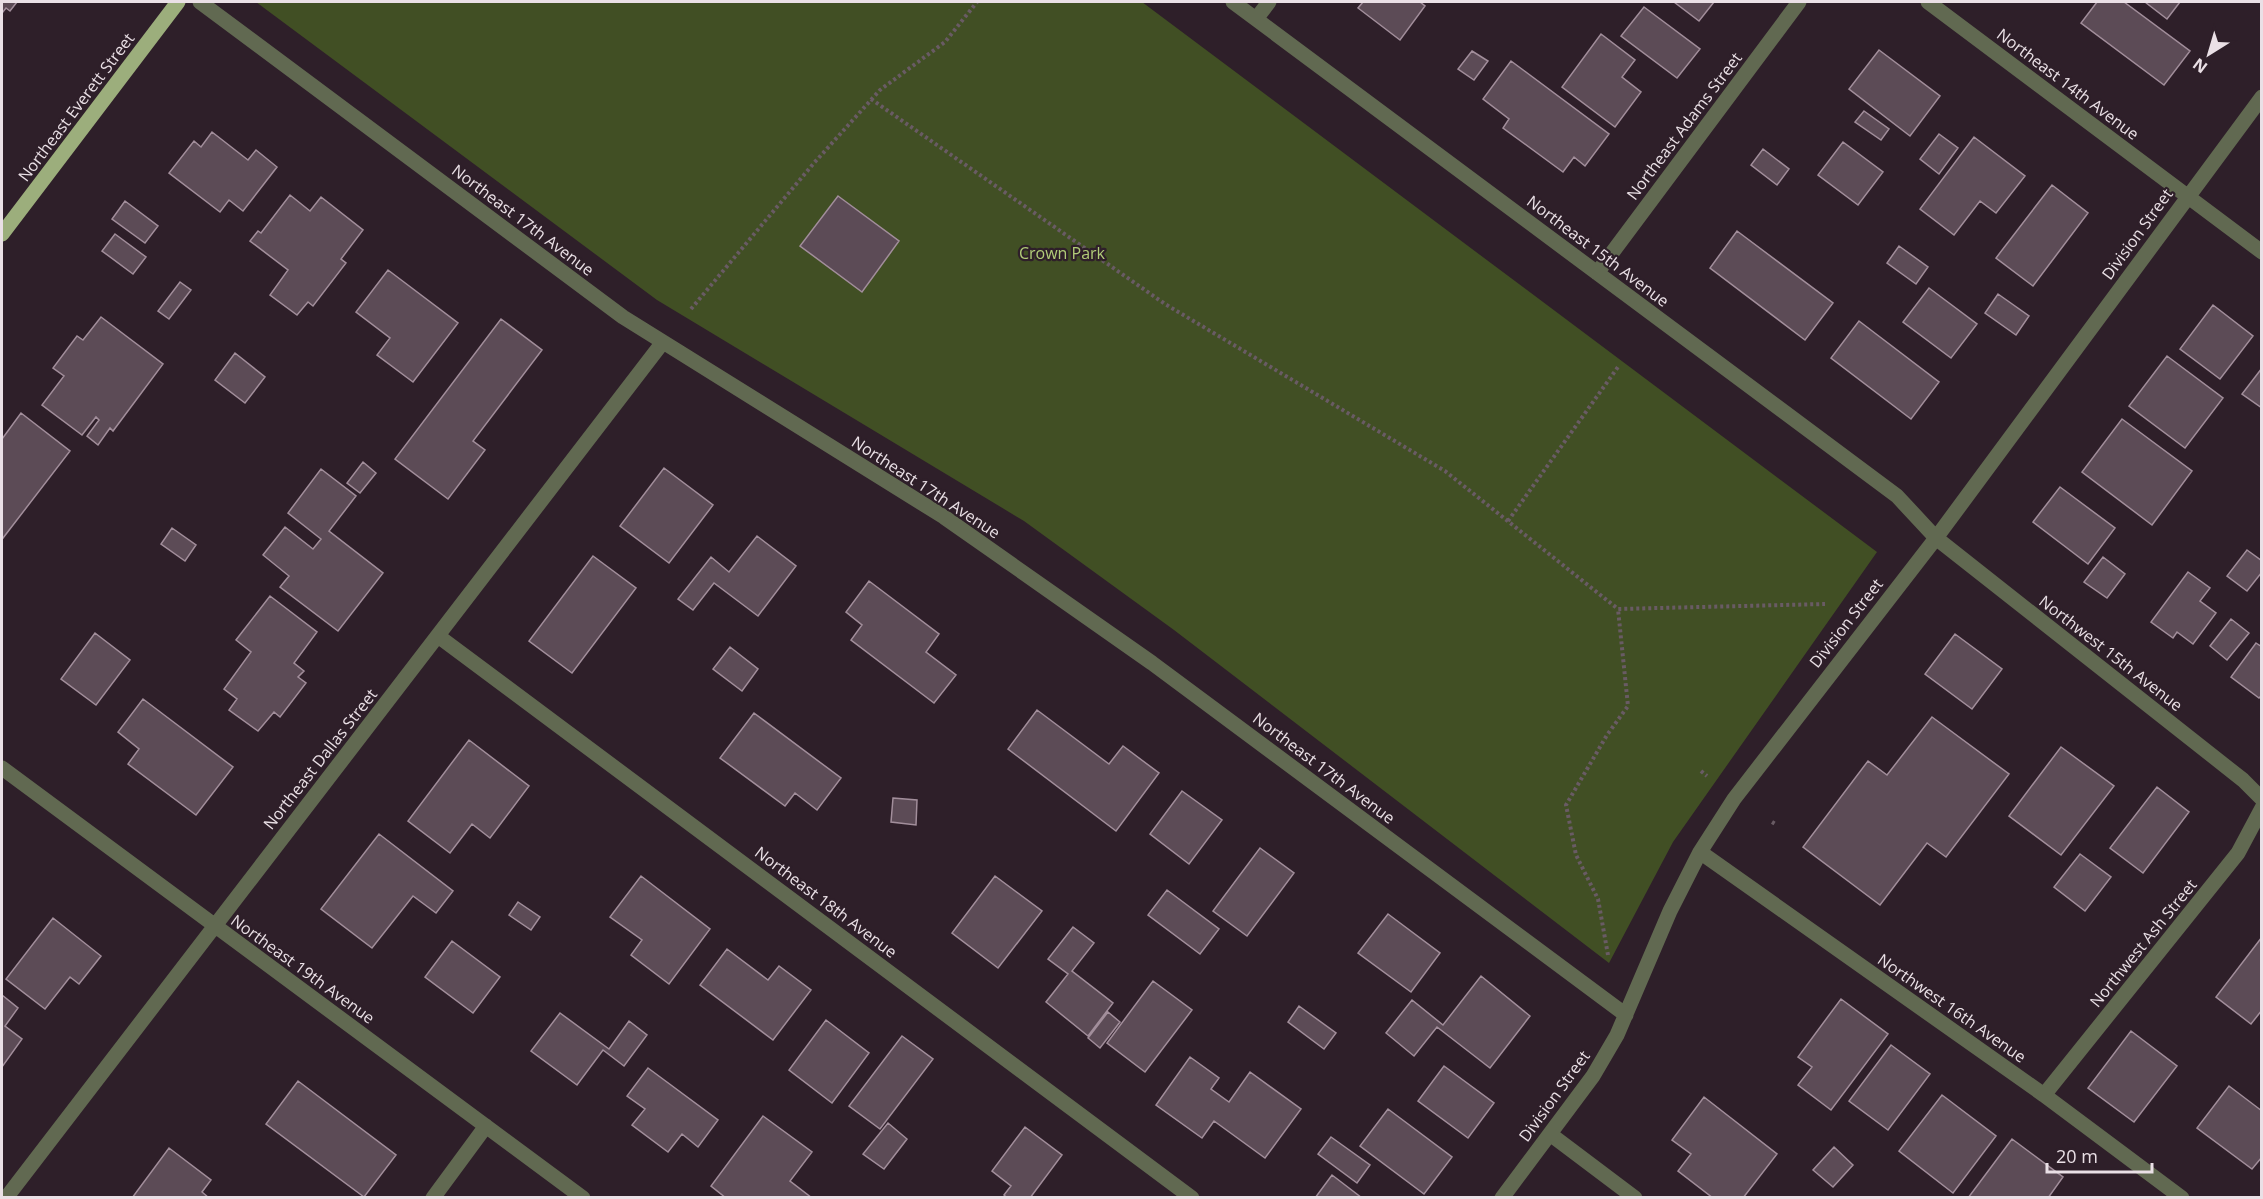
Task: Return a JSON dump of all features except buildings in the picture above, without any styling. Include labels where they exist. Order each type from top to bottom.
[{"type":"main road","name":"Northeast Everett Street","points":[[2,234],[178,2]]},
{"type":"street","name":"Northeast 17th Avenue","points":[[200,2],[623,317],[944,518],[1152,663],[1626,1015]]},
{"type":"street","name":"Northeast 15th Avenue","points":[[1233,2],[1897,496],[1936,538]]},
{"type":"street","points":[[1256,19],[1269,2]]},
{"type":"street","name":"Northeast Adams Street","points":[[1597,273],[1799,2]]},
{"type":"street","name":"Northeast 14th Avenue","points":[[1928,2],[2262,252]]},
{"type":"street","name":"Division Street","points":[[1502,1197],[1593,1076],[1626,1015],[1670,911],[1700,852],[1734,799],[1936,538],[2262,97]]},
{"type":"street","name":"Northeast Dallas Street","points":[[6,1197],[663,342]]},
{"type":"street","name":"Northwest 15th Avenue","points":[[1936,538],[2243,780],[2262,799]]},
{"type":"street","name":"Northeast 18th Avenue","points":[[438,636],[1192,1197]]},
{"type":"street","name":"Northeast 19th Avenue","points":[[2,768],[583,1197]]},
{"type":"street","name":"Northwest Ash Street","points":[[2044,1095],[2238,853],[2262,808]]},
{"type":"street","name":"Northwest 16th Avenue","points":[[1700,852],[2044,1095],[2182,1197]]},
{"type":"street","points":[[433,1197],[486,1126]]},
{"type":"street","points":[[1550,1134],[1635,1197]]},
{"type":"path","points":[[691,309],[871,99],[945,42],[976,2]]},
{"type":"path","points":[[871,99],[1165,303],[1445,471],[1618,609],[1825,604]]},
{"type":"path","points":[[1508,521],[1618,367]]},
{"type":"path","points":[[1608,955],[1598,898],[1576,855],[1566,805],[1607,735],[1628,706],[1618,609]]},
{"type":"path","points":[[1701,771],[1707,776]]},
{"type":"green space","name":"Crown Park","points":[[256,2],[1142,2],[1877,552],[1673,842],[1609,963],[1174,630],[1024,521],[657,300]]}]
